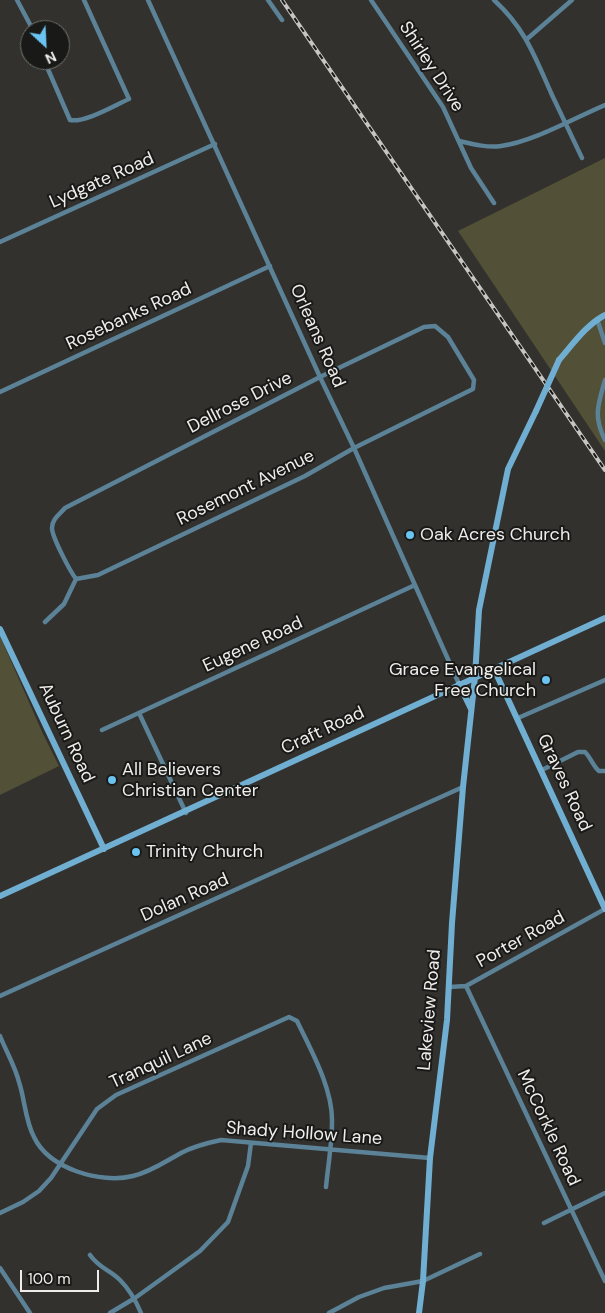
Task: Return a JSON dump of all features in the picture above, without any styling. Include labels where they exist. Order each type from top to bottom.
[{"type":"street","points":[[48,70],[70,120],[76,121],[129,99],[84,0]]},
{"type":"street","name":"Orleans Road","points":[[148,0],[354,448],[459,684]]},
{"type":"street","points":[[268,0],[282,20]]},
{"type":"street","name":"Shirley Drive","points":[[371,0],[443,107],[471,168],[494,204]]},
{"type":"street","points":[[494,0],[514,20],[527,39],[564,123],[582,158]]},
{"type":"street","points":[[527,39],[572,0]]},
{"type":"street","points":[[18,2],[28,20]]},
{"type":"street","points":[[459,141],[478,145],[500,146],[524,141],[605,105]]},
{"type":"street","name":"Lydgate Road","points":[[0,242],[215,144]]},
{"type":"street","name":"Rosebanks Road","points":[[0,392],[270,266]]},
{"type":"street","name":"Lakeview Road","points":[[419,1313],[424,1281],[430,1158],[447,1020],[463,787],[475,677],[479,610],[508,469],[559,360],[597,319],[605,315]]},
{"type":"street","points":[[597,319],[605,343]]},
{"type":"street","name":"Dellrose Drive","points":[[76,579],[67,566],[52,529],[55,518],[65,508],[320,377],[424,327],[435,326],[448,337],[474,380],[473,389]]},
{"type":"street","points":[[605,380],[598,408],[598,426],[605,440]]},
{"type":"street","name":"Rosemont Avenue","points":[[76,579],[98,575],[305,476],[354,448],[473,389]]},
{"type":"street","points":[[45,622],[64,604],[76,579]]},
{"type":"street","name":"Eugene Road","points":[[102,730],[415,585]]},
{"type":"street","name":"Craft Road","points":[[0,896],[186,813],[459,684],[605,618]]},
{"type":"street","name":"Auburn Road","points":[[0,629],[104,850]]},
{"type":"street","name":"Graves Road","points":[[494,669],[605,909]]},
{"type":"street","points":[[518,718],[605,680]]},
{"type":"street","points":[[459,684],[472,710]]},
{"type":"street","points":[[139,712],[186,813]]},
{"type":"street","points":[[542,770],[578,752],[585,752],[590,756],[599,772],[605,771]]},
{"type":"street","name":"Dolan Road","points":[[0,996],[463,787]]},
{"type":"street","name":"Porter Road","points":[[449,987],[466,986],[605,909]]},
{"type":"street","name":"McCorkle Road","points":[[466,986],[605,1281]]},
{"type":"street","name":"Tranquil Lane","points":[[0,1213],[23,1202],[39,1191],[62,1163],[97,1109],[116,1095],[289,1017],[297,1021],[321,1074],[328,1096],[332,1120],[329,1150]]},
{"type":"street","name":"Shady Hollow Lane","points":[[0,1036],[19,1081],[28,1122],[34,1138],[44,1152],[88,1176],[132,1177],[146,1172],[182,1152],[202,1144],[221,1140],[430,1158]]},
{"type":"street","points":[[110,1313],[200,1250],[228,1222],[248,1166],[251,1143]]},
{"type":"street","points":[[326,1187],[329,1150]]},
{"type":"street","points":[[544,1223],[605,1192]]},
{"type":"street","points":[[329,1313],[359,1297],[384,1288],[424,1281],[480,1254]]},
{"type":"street","points":[[90,1255],[96,1264],[120,1280],[134,1298],[141,1313]]},
{"type":"street","points":[[0,1268],[30,1313]]},
{"type":"shaded area","points":[[605,158],[605,451],[458,231]]},
{"type":"shaded area","points":[[0,636],[59,766],[0,795]]},
{"type":"railway","points":[[282,0],[605,470]]},
{"type":"place","name":"Oak Acres Church","points":[[410,535]]},
{"type":"place","name":"Grace Evangelical Free Church","points":[[546,680]]},
{"type":"place","name":"All Believers Christian Center","points":[[112,780]]},
{"type":"place","name":"Trinity Church","points":[[136,852]]}]
